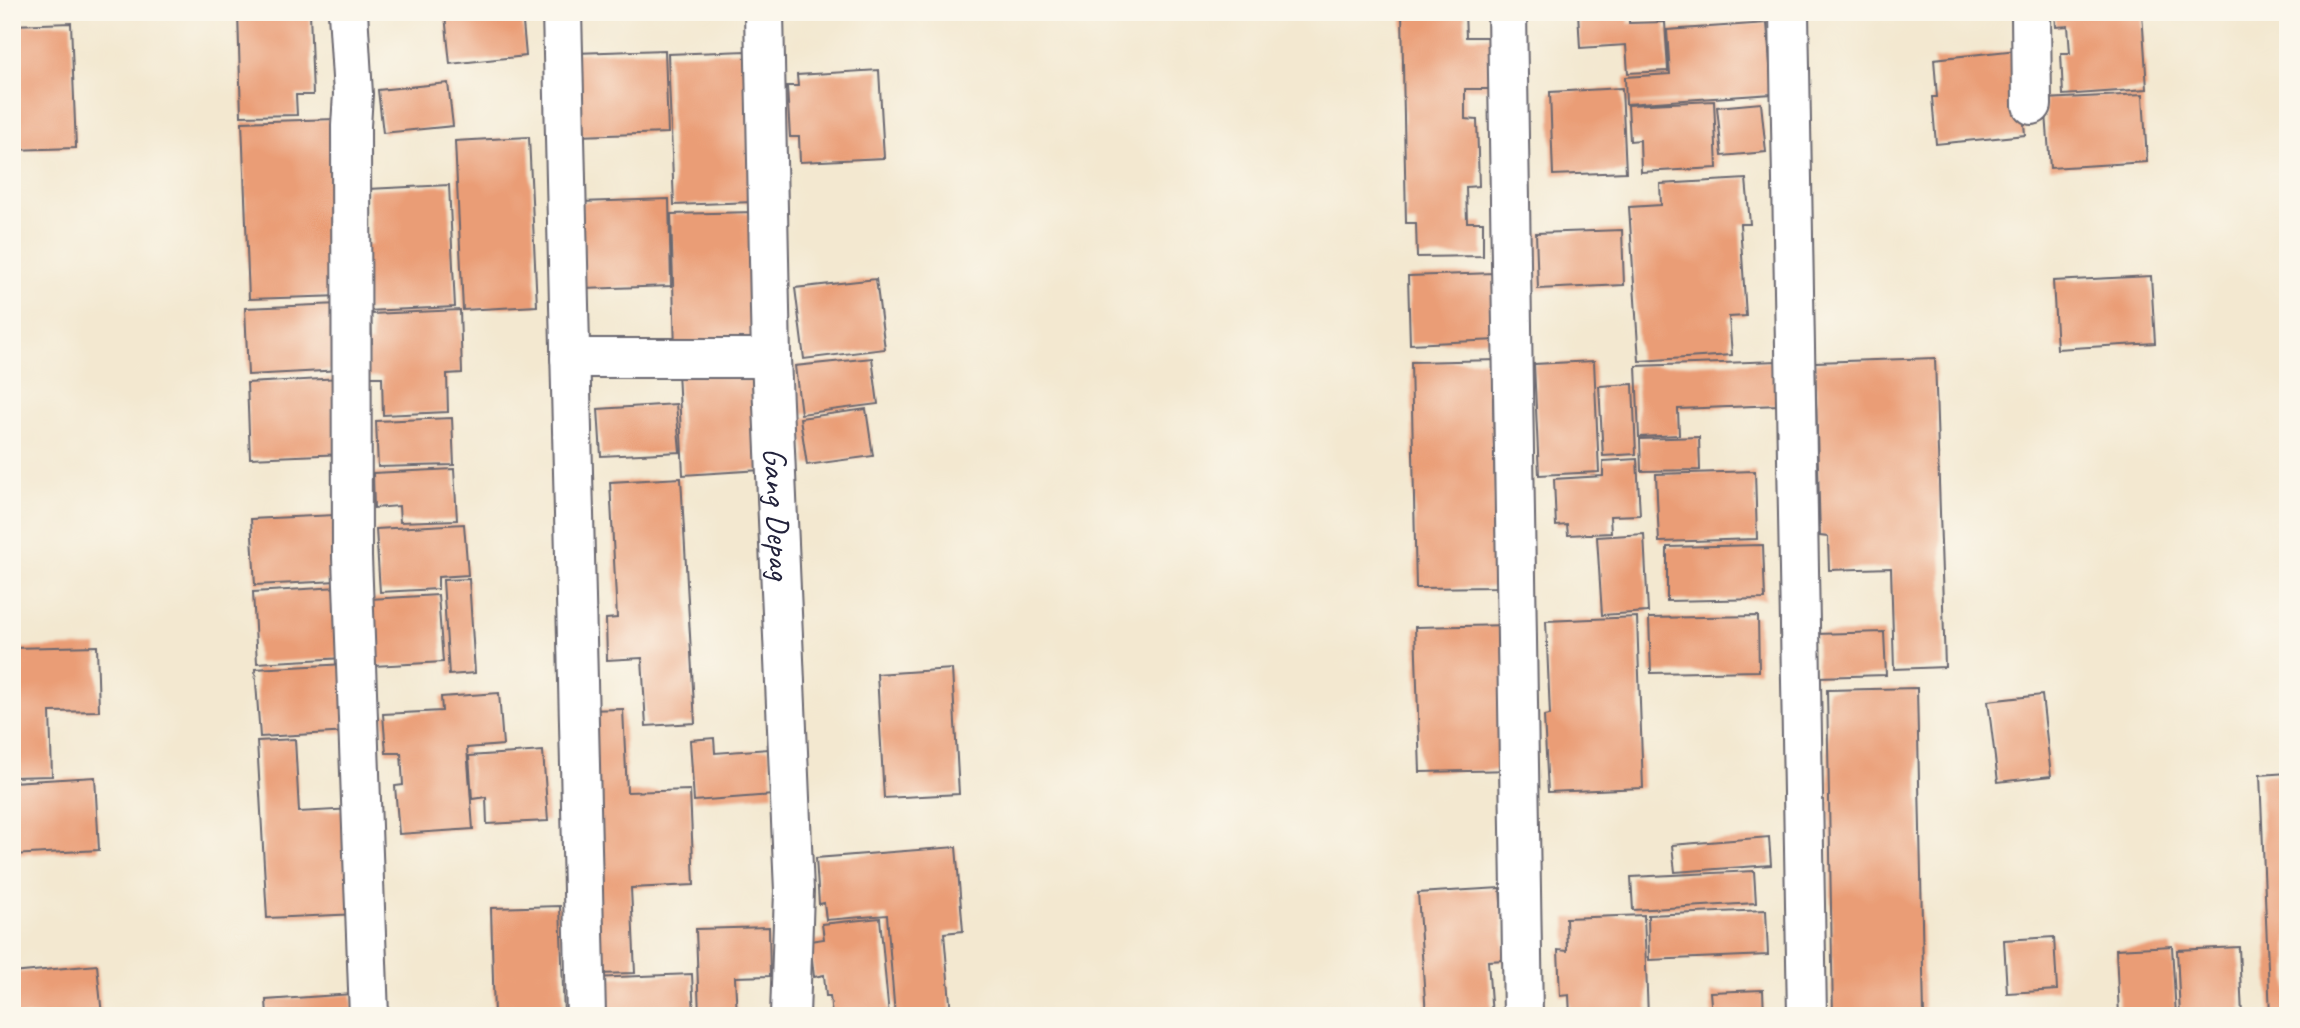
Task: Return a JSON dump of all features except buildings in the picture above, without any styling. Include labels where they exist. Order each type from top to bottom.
[{"type":"street","points":[[348,12],[353,94],[352,557],[369,1016]]},
{"type":"street","points":[[562,12],[586,1016]]},
{"type":"street","name":"Gang Depag","points":[[764,12],[771,358],[794,891],[790,1016]]},
{"type":"street","points":[[1507,12],[1523,1016]]},
{"type":"street","points":[[1788,12],[1807,1016]]},
{"type":"street","points":[[2031,12],[2032,105]]},
{"type":"street","points":[[570,358],[771,358]]}]
